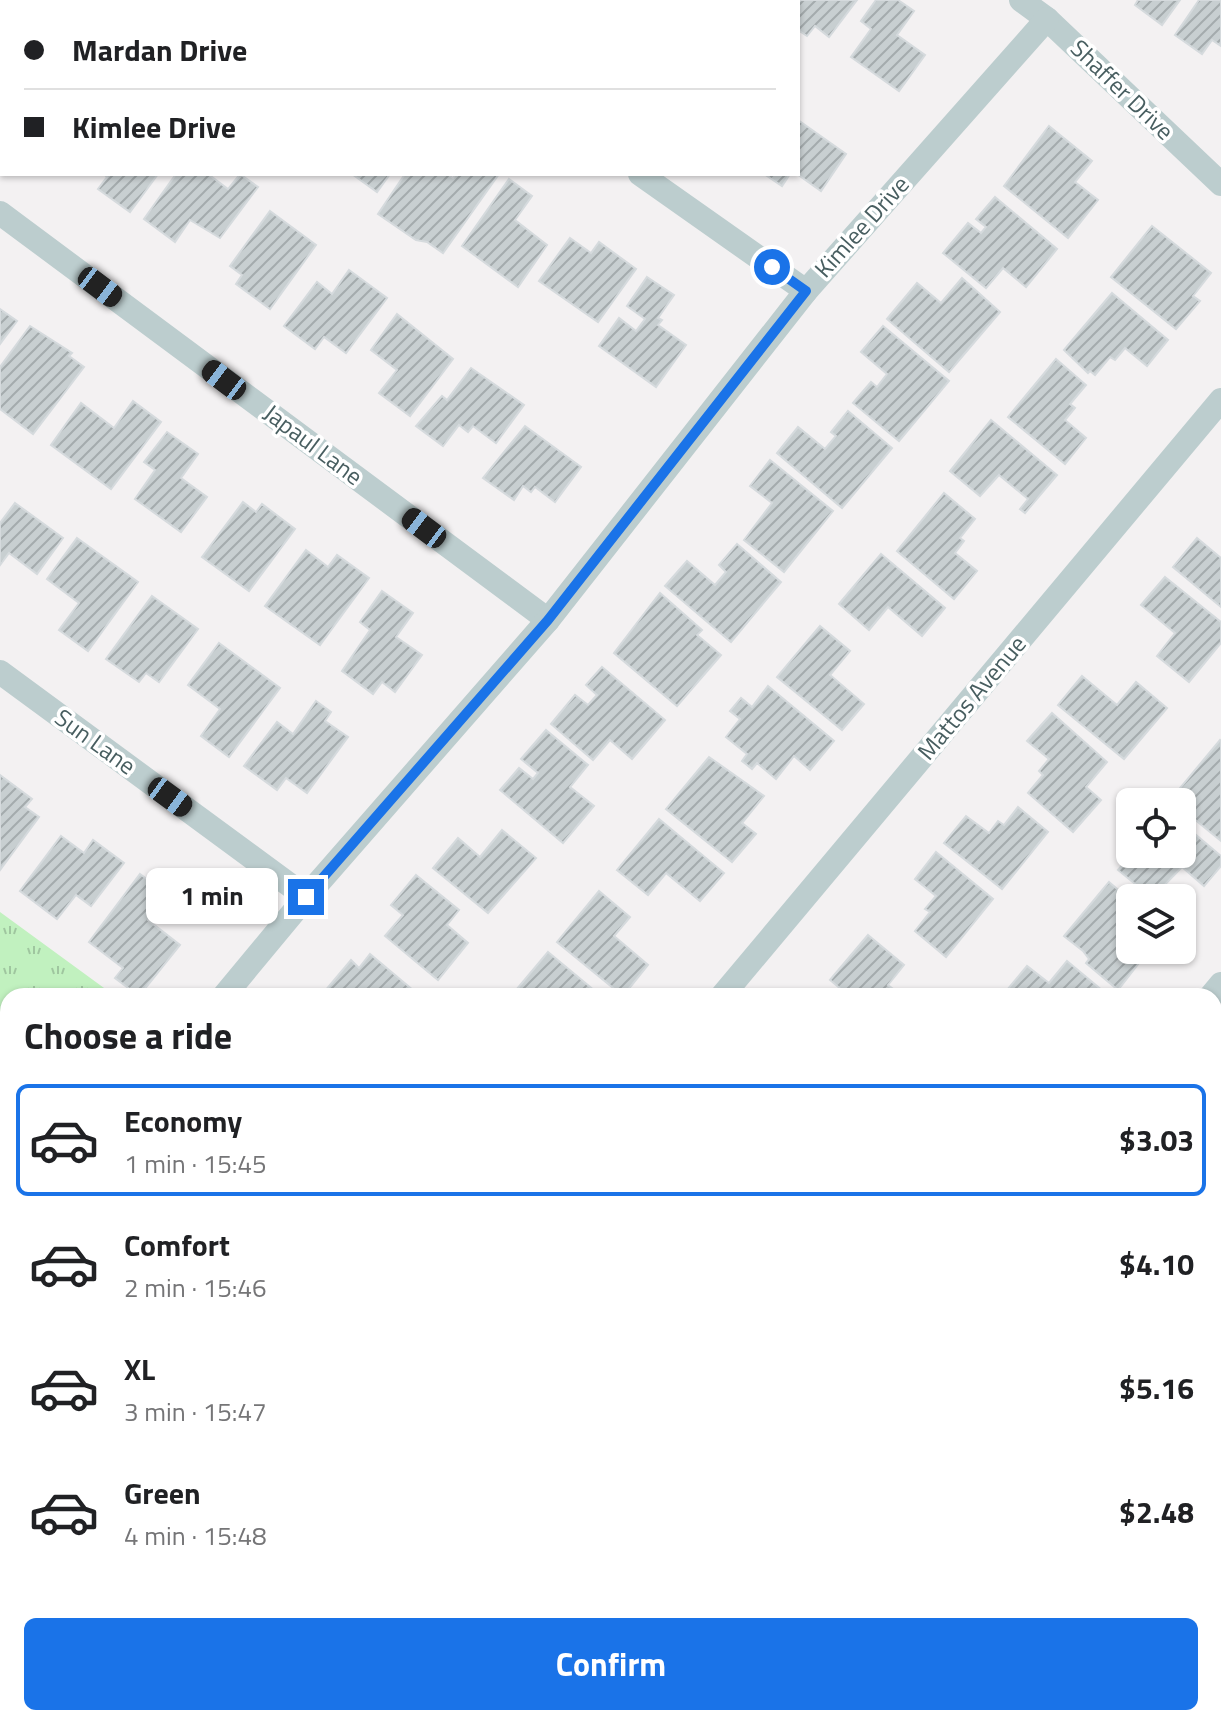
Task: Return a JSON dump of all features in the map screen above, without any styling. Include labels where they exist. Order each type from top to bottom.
[{"type":"street","name":"Shaffer Drive","points":[[1021,0],[1047,19],[1221,184]]},
{"type":"street","name":"Kimlee Drive","points":[[231,988],[548,620],[806,291],[1047,19]]},
{"type":"street","points":[[643,176],[806,291]]},
{"type":"street","name":"Japaul Lane","points":[[0,213],[548,620]]},
{"type":"street","name":"Mattos Avenue","points":[[729,988],[1221,400]]},
{"type":"street","name":"Sun Lane","points":[[0,672],[306,897]]},
{"type":"green space","points":[[0,912],[104,988],[0,988]]},
{"type":"building","points":[[800,0],[857,0],[829,37],[815,26],[807,36],[800,31]]},
{"type":"building","points":[[876,0],[898,0],[914,11],[897,35],[925,55],[899,91],[851,57],[871,29],[861,21]]},
{"type":"building","points":[[1138,0],[1180,0],[1162,25],[1135,5]]},
{"type":"building","points":[[1199,0],[1221,0],[1221,46],[1212,40],[1202,54],[1175,35]]},
{"type":"building","points":[[800,121],[846,154],[821,191],[800,176]]},
{"type":"building","points":[[1049,126],[1092,161],[1075,182],[1098,200],[1068,238],[1004,186]]},
{"type":"building","points":[[157,176],[130,212],[98,189],[107,177]]},
{"type":"building","points":[[175,176],[211,176],[228,189],[238,176],[243,176],[258,187],[220,238],[190,220],[175,242],[144,219]]},
{"type":"building","points":[[355,176],[389,176],[377,192]]},
{"type":"building","points":[[404,176],[498,176],[443,253],[427,242],[416,240],[378,214]]},
{"type":"building","points":[[767,176],[789,176],[782,186]]},
{"type":"building","points":[[509,179],[532,196],[515,220],[547,245],[518,287],[462,246]]},
{"type":"building","points":[[995,197],[1057,249],[1026,287],[1003,268],[986,288],[943,253],[968,223],[981,233],[986,227],[976,219]]},
{"type":"building","points":[[270,211],[316,245],[270,309],[236,284],[242,275],[230,266]]},
{"type":"building","points":[[1152,226],[1211,273],[1193,296],[1200,301],[1176,329],[1111,277]]},
{"type":"building","points":[[570,238],[591,253],[599,242],[636,269],[598,322],[539,281]]},
{"type":"building","points":[[349,270],[387,298],[346,353],[324,337],[315,349],[284,326],[317,282],[332,294]]},
{"type":"building","points":[[647,277],[674,295],[658,318],[662,320],[658,325],[686,345],[656,387],[599,346],[619,318],[636,331],[645,319],[627,306]]},
{"type":"building","points":[[962,278],[1000,312],[949,372],[887,319],[917,283],[941,303]]},
{"type":"building","points":[[1112,293],[1168,340],[1147,366],[1125,348],[1115,360],[1110,357],[1095,375],[1090,371],[1088,373],[1064,350]]},
{"type":"building","points":[[0,309],[17,321],[0,344]]},
{"type":"building","points":[[397,314],[453,359],[410,416],[379,393],[397,370],[371,350]]},
{"type":"building","points":[[30,326],[72,353],[69,356],[84,367],[33,434],[0,409],[0,367]]},
{"type":"building","points":[[883,326],[949,381],[899,441],[853,403],[871,382],[877,387],[887,374],[861,352]]},
{"type":"building","points":[[1056,359],[1086,385],[1070,404],[1075,408],[1065,420],[1086,438],[1065,464],[1008,417]]},
{"type":"building","points":[[471,368],[524,405],[496,443],[473,426],[468,432],[459,425],[443,446],[416,426],[442,396],[447,400]]},
{"type":"building","points":[[133,401],[161,422],[111,489],[51,445],[81,403],[114,428]]},
{"type":"building","points":[[848,411],[892,448],[842,508],[777,453],[798,427],[825,449],[836,436],[831,432]]},
{"type":"building","points":[[991,420],[1057,475],[1025,513],[1020,509],[1028,499],[999,475],[980,496],[950,471]]},
{"type":"building","points":[[525,426],[581,467],[555,502],[535,487],[531,492],[523,486],[514,500],[483,478]]},
{"type":"building","points":[[167,432],[198,454],[181,478],[207,497],[181,532],[135,499],[155,470],[144,462]]},
{"type":"building","points":[[770,460],[833,511],[784,572],[744,540],[772,503],[750,486]]},
{"type":"building","points":[[944,493],[975,519],[960,538],[964,541],[955,553],[977,571],[954,599],[897,551]]},
{"type":"building","points":[[243,502],[256,512],[262,504],[295,529],[249,591],[202,557]]},
{"type":"building","points":[[15,503],[63,538],[37,574],[9,553],[0,565],[0,523]]},
{"type":"building","points":[[77,538],[138,582],[88,651],[59,630],[79,603],[47,579]]},
{"type":"building","points":[[1197,538],[1221,558],[1221,607],[1173,567]]},
{"type":"building","points":[[737,544],[781,582],[731,642],[665,586],[687,561],[715,585],[726,572],[719,565]]},
{"type":"building","points":[[306,550],[328,567],[337,555],[369,578],[320,645],[265,606]]},
{"type":"building","points":[[881,554],[945,608],[922,636],[888,607],[869,630],[839,604]]},
{"type":"building","points":[[1165,577],[1221,622],[1221,643],[1189,682],[1157,656],[1175,633],[1141,605]]},
{"type":"building","points":[[382,591],[413,613],[396,637],[422,655],[395,692],[382,682],[373,694],[342,671],[370,630],[360,622]]},
{"type":"building","points":[[660,593],[702,630],[697,635],[721,655],[677,706],[614,653]]},
{"type":"building","points":[[152,596],[198,629],[159,682],[146,673],[139,682],[106,659]]},
{"type":"building","points":[[820,626],[850,651],[830,675],[864,704],[842,730],[777,677]]},
{"type":"building","points":[[219,643],[280,688],[229,757],[201,736],[220,709],[188,685]]},
{"type":"building","points":[[602,667],[665,720],[632,759],[610,740],[593,760],[551,724],[575,695],[588,705],[597,695],[586,685]]},
{"type":"building","points":[[1082,676],[1117,705],[1136,682],[1167,708],[1124,759],[1058,705]]},
{"type":"building","points":[[768,686],[834,741],[810,770],[794,756],[776,779],[757,763],[752,769],[742,761],[747,754],[726,737],[740,719],[730,711],[741,698],[752,707]]},
{"type":"building","points":[[316,701],[331,712],[325,721],[348,737],[307,793],[286,778],[277,790],[244,766],[277,722],[293,734]]},
{"type":"building","points":[[1052,713],[1107,762],[1086,787],[1101,800],[1073,832],[1028,793],[1043,775],[1039,771],[1049,759],[1027,741]]},
{"type":"building","points":[[546,730],[588,765],[570,787],[594,806],[563,843],[500,790],[519,768],[533,779],[538,773],[521,759]]},
{"type":"building","points":[[1220,740],[1221,841],[1196,820],[1196,788],[1180,788]]},
{"type":"building","points":[[709,757],[764,796],[742,823],[756,834],[732,862],[666,809]]},
{"type":"building","points":[[0,775],[32,799],[25,807],[39,817],[0,870]]},
{"type":"building","points":[[1018,807],[1048,832],[1002,889],[944,843],[966,816],[989,833],[998,821],[1004,825]]},
{"type":"building","points":[[659,819],[724,873],[700,901],[666,873],[648,895],[617,870]]},
{"type":"building","points":[[502,830],[536,858],[488,913],[433,868],[458,838],[480,857]]},
{"type":"building","points":[[1196,835],[1221,856],[1221,866],[1204,886],[1183,868],[1196,868]]},
{"type":"building","points":[[61,836],[84,853],[93,840],[124,863],[91,906],[76,895],[57,919],[20,891]]},
{"type":"building","points":[[936,852],[993,899],[946,957],[915,931],[930,912],[925,909],[936,896],[915,879]]},
{"type":"building","points":[[1181,868],[1166,884],[1135,884],[1118,870]]},
{"type":"building","points":[[140,874],[167,894],[148,920],[180,945],[145,988],[128,988],[115,978],[123,968],[89,942]]},
{"type":"building","points":[[416,875],[459,910],[447,925],[468,943],[438,980],[385,936],[403,915],[391,905]]},
{"type":"building","points":[[1109,882],[1116,888],[1116,964],[1138,964],[1120,988],[1116,988],[1086,963],[1089,959],[1064,936]]},
{"type":"building","points":[[599,891],[630,917],[614,936],[648,965],[629,988],[613,988],[557,942]]},
{"type":"building","points":[[868,935],[904,965],[888,985],[892,988],[840,988],[830,980]]},
{"type":"building","points":[[548,952],[591,988],[518,988]]},
{"type":"building","points":[[370,954],[410,988],[327,988],[351,960],[359,968]]},
{"type":"building","points":[[1067,961],[1099,988],[1009,988],[1027,966],[1049,983]]},
{"type":"route","points":[[306,897],[548,620],[806,291],[772,267]]}]
